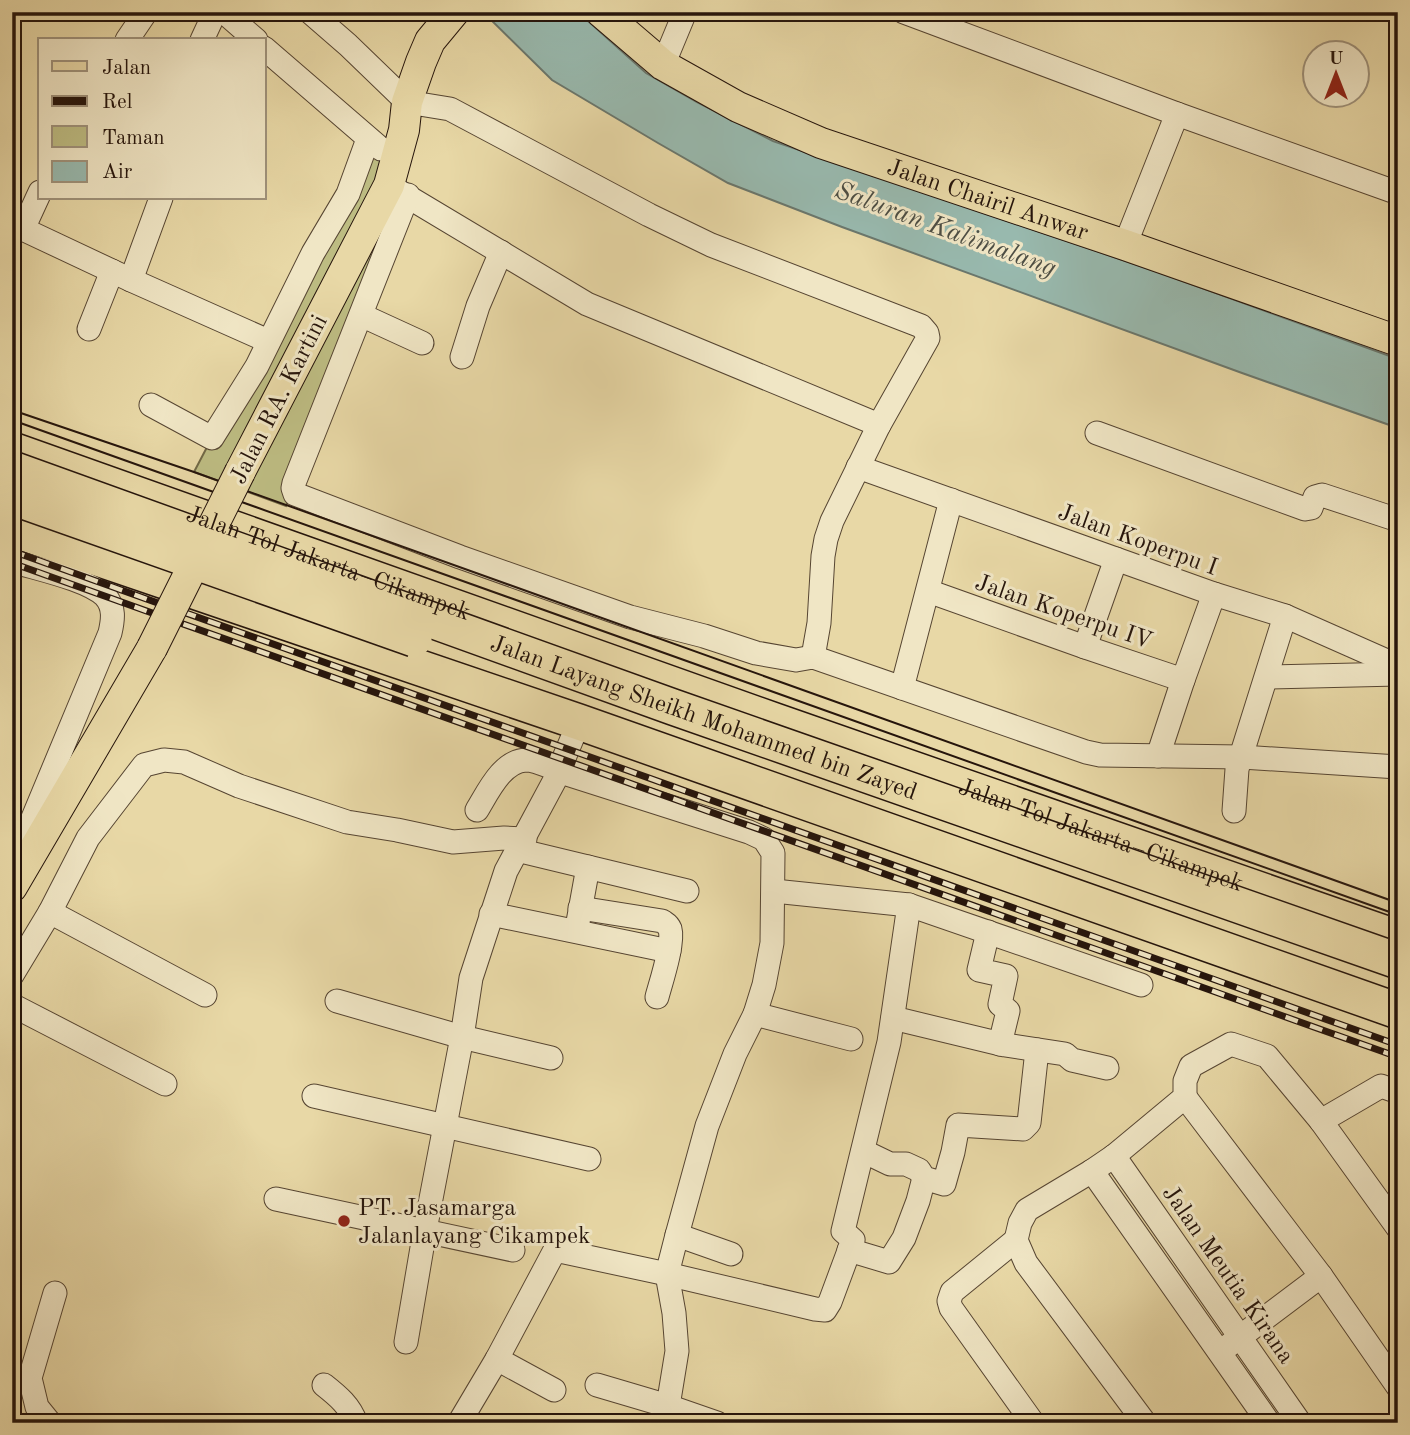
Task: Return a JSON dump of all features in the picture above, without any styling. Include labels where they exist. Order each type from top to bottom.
[{"type":"highway","name":"Jalan Tol Jakarta–Cikampek","points":[[12,450],[775,721],[1398,938]]},
{"type":"highway","name":"Jalan Layang Sheikh Mohammed bin Zayed","points":[[12,469],[673,707],[1398,961]]},
{"type":"highway","name":"Jalan Layang Sheikh Mohammed bin Zayed","points":[[12,497],[1398,987]]},
{"type":"highway","points":[[12,529],[579,722],[1398,1011]]},
{"type":"main road","name":"Jalan RA. Kartini","points":[[15,882],[152,648],[240,472],[398,180],[407,102],[430,41],[454,12]]},
{"type":"main road","name":"Jalan Chairil Anwar","points":[[601,12],[663,65],[738,107],[821,143],[1125,245],[1398,341]]},
{"type":"street","points":[[128,38],[146,12]]},
{"type":"street","points":[[203,38],[215,12]]},
{"type":"street","points":[[224,12],[254,38]]},
{"type":"street","points":[[310,12],[407,102],[450,109],[711,245],[920,326],[928,333],[928,338],[879,425],[832,521],[823,556],[819,623],[813,657]]},
{"type":"street","points":[[663,65],[685,12]]},
{"type":"street","points":[[904,12],[1398,193]]},
{"type":"street","points":[[266,50],[368,139],[398,180],[501,252],[587,304],[879,425]]},
{"type":"street","points":[[1125,245],[1177,114]]},
{"type":"street","points":[[151,405],[212,438],[257,366],[313,253],[348,194],[368,139]]},
{"type":"street","points":[[398,180],[361,315],[294,483],[295,494],[460,557],[630,617],[756,653],[796,660],[813,657],[1086,752],[1100,755],[1242,757],[1398,767]]},
{"type":"street","points":[[38,195],[17,230],[268,341]]},
{"type":"street","points":[[89,329],[121,276],[160,200]]},
{"type":"street","points":[[462,357],[478,306],[501,252]]},
{"type":"street","points":[[361,315],[422,343]]},
{"type":"street","points":[[1097,433],[1305,509],[1311,509],[1315,497],[1322,495],[1398,520]]},
{"type":"street","name":"Jalan Koperpu I","points":[[858,467],[1214,594],[1285,616],[1398,666]]},
{"type":"street","points":[[902,688],[951,500]]},
{"type":"street","points":[[1085,647],[1116,559]]},
{"type":"street","points":[[12,561],[81,581],[106,597],[114,614],[110,633],[30,825],[15,882]]},
{"type":"street","name":"Jalan Koperpu IV","points":[[928,591],[1183,680]]},
{"type":"street","points":[[1158,756],[1214,594]]},
{"type":"street","points":[[1234,811],[1237,769],[1285,616]]},
{"type":"street","points":[[1266,677],[1398,674]]},
{"type":"street","points":[[406,1342],[471,978],[506,871],[559,772],[579,722]]},
{"type":"street","points":[[12,975],[50,912],[88,838],[144,765],[163,760],[184,762],[239,786],[347,822],[453,842],[504,838],[588,867],[687,891]]},
{"type":"street","points":[[477,810],[495,781],[512,763],[528,760],[749,832],[764,839],[773,853],[772,943],[764,985],[755,1014],[735,1054],[707,1126],[667,1274],[677,1351],[665,1414]]},
{"type":"street","points":[[576,932],[588,867]]},
{"type":"street","points":[[774,891],[909,905],[1141,985]]},
{"type":"street","points":[[459,1423],[497,1359],[555,1250],[825,1310],[853,1240],[843,1231],[889,1042],[909,905]]},
{"type":"street","points":[[580,908],[668,925],[669,951],[657,997]]},
{"type":"street","points":[[50,912],[205,995]]},
{"type":"street","points":[[491,914],[669,951]]},
{"type":"street","points":[[988,932],[979,970],[1006,976],[1000,1004],[1008,1011],[1000,1044]]},
{"type":"street","points":[[337,1001],[462,1037],[551,1058]]},
{"type":"street","points":[[12,1005],[165,1084]]},
{"type":"street","points":[[755,1014],[852,1040]]},
{"type":"street","points":[[893,1018],[1000,1044],[1065,1054],[1072,1060],[1107,1068]]},
{"type":"street","points":[[1398,1228],[1321,1121],[1266,1056],[1231,1044],[1191,1066],[1185,1081],[1185,1097],[1321,1276],[1398,1387]]},
{"type":"street","points":[[863,1151],[890,1164],[906,1164],[919,1170],[924,1178],[944,1184],[958,1125],[1023,1129],[1029,1123],[1037,1050]]},
{"type":"street","points":[[1321,1121],[1381,1086],[1398,1092]]},
{"type":"street","points":[[314,1096],[589,1159]]},
{"type":"street","points":[[1145,1423],[1026,1263],[1016,1240],[1027,1210],[1114,1156],[1185,1097]]},
{"type":"street","name":"Jalan Meutia Kirana","points":[[1114,1156],[1300,1423]]},
{"type":"street","points":[[1092,1171],[1269,1423]]},
{"type":"street","points":[[849,1250],[889,1262],[904,1238],[924,1178]]},
{"type":"street","points":[[276,1199],[513,1250]]},
{"type":"street","points":[[677,1235],[731,1254]]},
{"type":"street","points":[[1016,1240],[952,1292],[949,1301],[951,1308],[1033,1423]]},
{"type":"street","points":[[1219,1352],[1321,1276]]},
{"type":"street","points":[[50,1423],[37,1407],[30,1378],[55,1293]]},
{"type":"street","points":[[497,1359],[554,1390]]},
{"type":"street","points":[[324,1385],[346,1404],[356,1423]]},
{"type":"street","points":[[597,1385],[665,1414],[717,1423]]},
{"type":"green space","points":[[368,139],[408,195],[286,506],[194,472]]},
{"type":"water","name":"Saluran Kalimalang","points":[[483,12],[578,12],[646,73],[773,141],[1158,272],[1398,359],[1398,428],[842,227],[728,183],[552,80]]},
{"type":"tram line","points":[[12,410],[194,472],[1398,903]]},
{"type":"tram line","points":[[12,420],[1398,915]]},
{"type":"railway","points":[[12,551],[1398,1045]]},
{"type":"railway","points":[[12,563],[1398,1057]]},
{"type":"place","name":"PT. Jasamarga Jalanlayang Cikampek","points":[[344,1221]]}]
